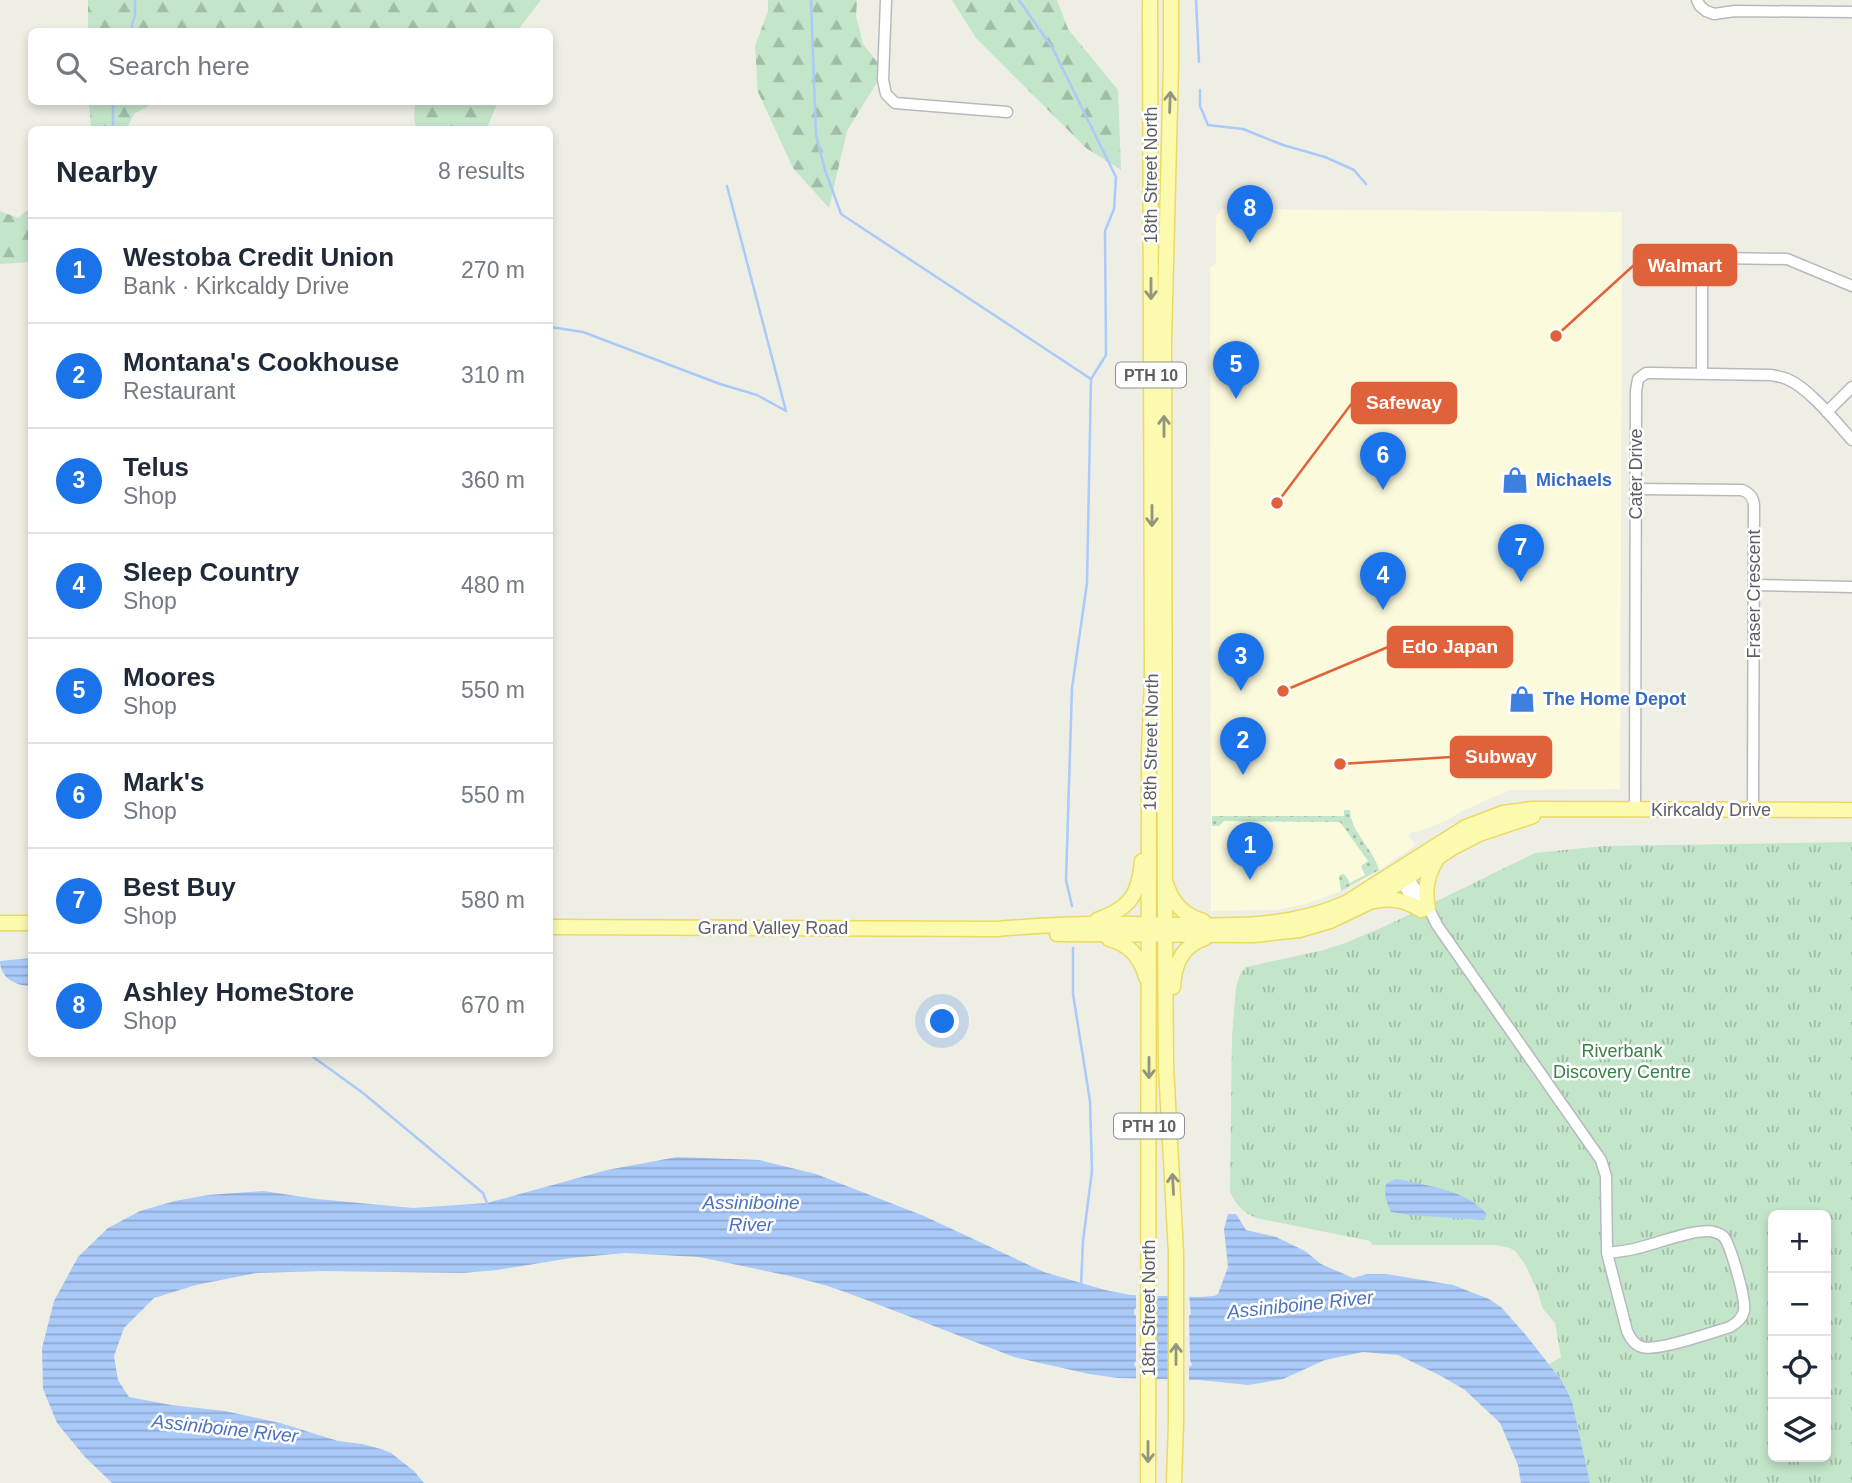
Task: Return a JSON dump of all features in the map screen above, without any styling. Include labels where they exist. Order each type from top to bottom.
[{"type":"main road","name":"18th Street North","points":[[1150,0],[1152,681],[1149,750],[1176,1252],[1174,1483]]},
{"type":"main road","name":"18th Street North","points":[[1149,1483],[1150,999],[1165,866],[1164,342],[1171,0]]},
{"type":"main road","points":[[1061,925],[1098,920],[1114,914],[1132,899],[1141,869],[1143,793],[1149,750]]},
{"type":"main road","name":"Kirkcaldy Drive","points":[[1157,930],[1229,930],[1268,935],[1299,930],[1337,918],[1370,902],[1456,832],[1503,813],[1532,809],[1852,810]]},
{"type":"main road","name":"Kirkcaldy Drive","points":[[1229,930],[1281,922],[1329,910],[1504,824],[1569,810]]},
{"type":"main road","points":[[1370,902],[1399,900],[1425,908],[1427,885],[1437,858]]},
{"type":"main road","points":[[1165,866],[1167,887],[1182,910],[1195,919],[1229,930]]},
{"type":"main road","points":[[0,923],[28,923]]},
{"type":"main road","name":"Grand Valley Road","points":[[997,929],[1061,925],[1157,930]]},
{"type":"main road","name":"Grand Valley Road","points":[[553,927],[997,929],[1084,935],[1157,930]]},
{"type":"main road","points":[[1166,1055],[1172,1019],[1173,979],[1178,961],[1194,943],[1229,930]]},
{"type":"main road","points":[[1084,935],[1116,940],[1132,950],[1145,972],[1150,999]]},
{"type":"street","points":[[886,0],[883,80],[886,94],[895,103],[1007,111]]},
{"type":"street","points":[[1697,0],[1706,11],[1714,14],[1735,11],[1852,12]]},
{"type":"street","points":[[1151,65],[1171,65]]},
{"type":"street","points":[[1702,373],[1702,273],[1703,267],[1711,259],[1787,259],[1852,286]]},
{"type":"street","name":"Cater Drive","points":[[1635,810],[1638,379],[1646,373],[1702,373],[1771,375],[1788,379],[1827,412],[1852,440]]},
{"type":"street","points":[[1827,412],[1852,387]]},
{"type":"street","name":"Fraser Crescent","points":[[1636,489],[1742,490],[1750,495],[1754,507],[1753,810]]},
{"type":"street","points":[[1754,585],[1852,587]]},
{"type":"street","points":[[1402,876],[1601,1160],[1606,1182],[1607,1253],[1627,1331],[1632,1340],[1641,1347],[1658,1347],[1730,1327],[1736,1324],[1743,1314],[1744,1302],[1730,1249],[1719,1234],[1705,1231],[1607,1253]]},
{"type":"shaded area","points":[[1221,209],[1622,212],[1620,789],[1510,790],[1446,821],[1413,831],[1408,835],[1416,845],[1364,880],[1341,891],[1306,904],[1275,910],[1211,911],[1210,268],[1216,263],[1216,217]]},
{"type":"green space","points":[[88,0],[541,0],[519,28],[88,28]]},
{"type":"green space","points":[[768,0],[857,0],[856,16],[863,44],[884,71],[847,131],[829,208],[793,168],[758,92],[755,46],[768,11]]},
{"type":"green space","points":[[952,0],[1057,0],[1068,29],[1118,90],[1121,170],[1086,148],[976,38]]},
{"type":"green space","points":[[89,105],[150,105],[134,114],[128,126],[91,126]]},
{"type":"green space","points":[[415,105],[497,105],[488,126],[415,126]]},
{"type":"green space","points":[[0,211],[18,218],[28,211],[28,262],[0,264]]},
{"type":"green space","points":[[1344,810],[1350,810],[1354,826],[1379,870],[1341,891],[1339,876],[1345,875],[1350,883],[1365,875],[1361,866],[1368,861],[1340,822],[1224,821],[1219,826],[1212,826],[1212,816],[1344,816]]},
{"type":"green space","name":"Riverbank Discovery Centre","points":[[1852,842],[1852,1483],[1590,1483],[1572,1401],[1549,1364],[1561,1357],[1555,1323],[1543,1309],[1525,1264],[1515,1251],[1496,1245],[1372,1245],[1370,1241],[1256,1218],[1240,1208],[1234,1200],[1230,1191],[1232,1036],[1236,988],[1240,974],[1246,967],[1348,942],[1535,853],[1604,846]]},
{"type":"water","points":[[28,958],[28,985],[10,980],[3,972],[0,961]]},
{"type":"water","name":"Assiniboine River","points":[[677,1157],[759,1160],[816,1174],[924,1216],[1044,1272],[1131,1295],[1199,1297],[1218,1294],[1228,1267],[1224,1229],[1228,1214],[1236,1214],[1246,1230],[1276,1237],[1305,1251],[1321,1264],[1353,1278],[1367,1274],[1386,1274],[1453,1285],[1489,1299],[1501,1307],[1562,1381],[1572,1401],[1590,1483],[1521,1483],[1518,1465],[1500,1423],[1465,1390],[1398,1355],[1363,1352],[1325,1360],[1283,1379],[1248,1385],[1089,1374],[1014,1357],[828,1286],[699,1257],[625,1253],[463,1273],[256,1273],[196,1285],[154,1298],[124,1328],[114,1356],[118,1380],[129,1397],[225,1411],[280,1423],[338,1441],[381,1449],[391,1453],[414,1471],[424,1483],[112,1483],[85,1457],[57,1423],[43,1389],[42,1348],[54,1301],[78,1257],[108,1228],[140,1211],[208,1195],[263,1191],[413,1208],[487,1203],[607,1170]]},
{"type":"water","points":[[1395,1179],[1459,1195],[1487,1214],[1484,1220],[1391,1212],[1385,1188],[1386,1184]]},
{"type":"pier","points":[[1136,1292],[1156,1293],[1156,1382],[1136,1382]]},
{"type":"pier","points":[[1168,1293],[1189,1294],[1192,1365],[1189,1367],[1189,1384],[1168,1383]]},
{"type":"waterway","points":[[131,28],[135,0]]},
{"type":"waterway","points":[[811,0],[816,135],[841,214],[1091,379]]},
{"type":"waterway","points":[[1019,0],[1053,49],[1116,177],[1114,209],[1105,231],[1106,355],[1091,379],[1087,583],[1072,688],[1066,880],[1072,906]]},
{"type":"waterway","points":[[1196,0],[1199,62]]},
{"type":"waterway","points":[[1200,90],[1200,106],[1208,125],[1243,129],[1283,145],[1325,157],[1354,170],[1366,184]]},
{"type":"waterway","points":[[113,105],[113,126]]},
{"type":"waterway","points":[[553,327],[583,332],[720,384],[757,395],[786,411],[727,186]]},
{"type":"waterway","points":[[1073,948],[1073,994],[1090,1101],[1092,1171],[1083,1241],[1081,1286]]},
{"type":"waterway","points":[[313,1057],[363,1093],[483,1193],[487,1203]]},
{"type":"place","name":"Ashley HomeStore","points":[[1250,243]]},
{"type":"place","name":"Walmart","points":[[1556,336]]},
{"type":"place","name":"Moores","points":[[1236,399]]},
{"type":"place","name":"Michaels","points":[[1515,480]]},
{"type":"place","name":"Mark's","points":[[1383,490]]},
{"type":"place","name":"Safeway","points":[[1277,503]]},
{"type":"place","name":"Best Buy","points":[[1521,582]]},
{"type":"place","name":"Sleep Country","points":[[1383,610]]},
{"type":"place","name":"Telus","points":[[1241,691]]},
{"type":"place","name":"Edo Japan","points":[[1283,691]]},
{"type":"place","name":"The Home Depot","points":[[1522,699]]},
{"type":"place","name":"Subway","points":[[1340,764]]},
{"type":"place","name":"Montana's Cookhouse","points":[[1243,775]]},
{"type":"place","name":"Westoba Credit Union","points":[[1250,880]]}]
